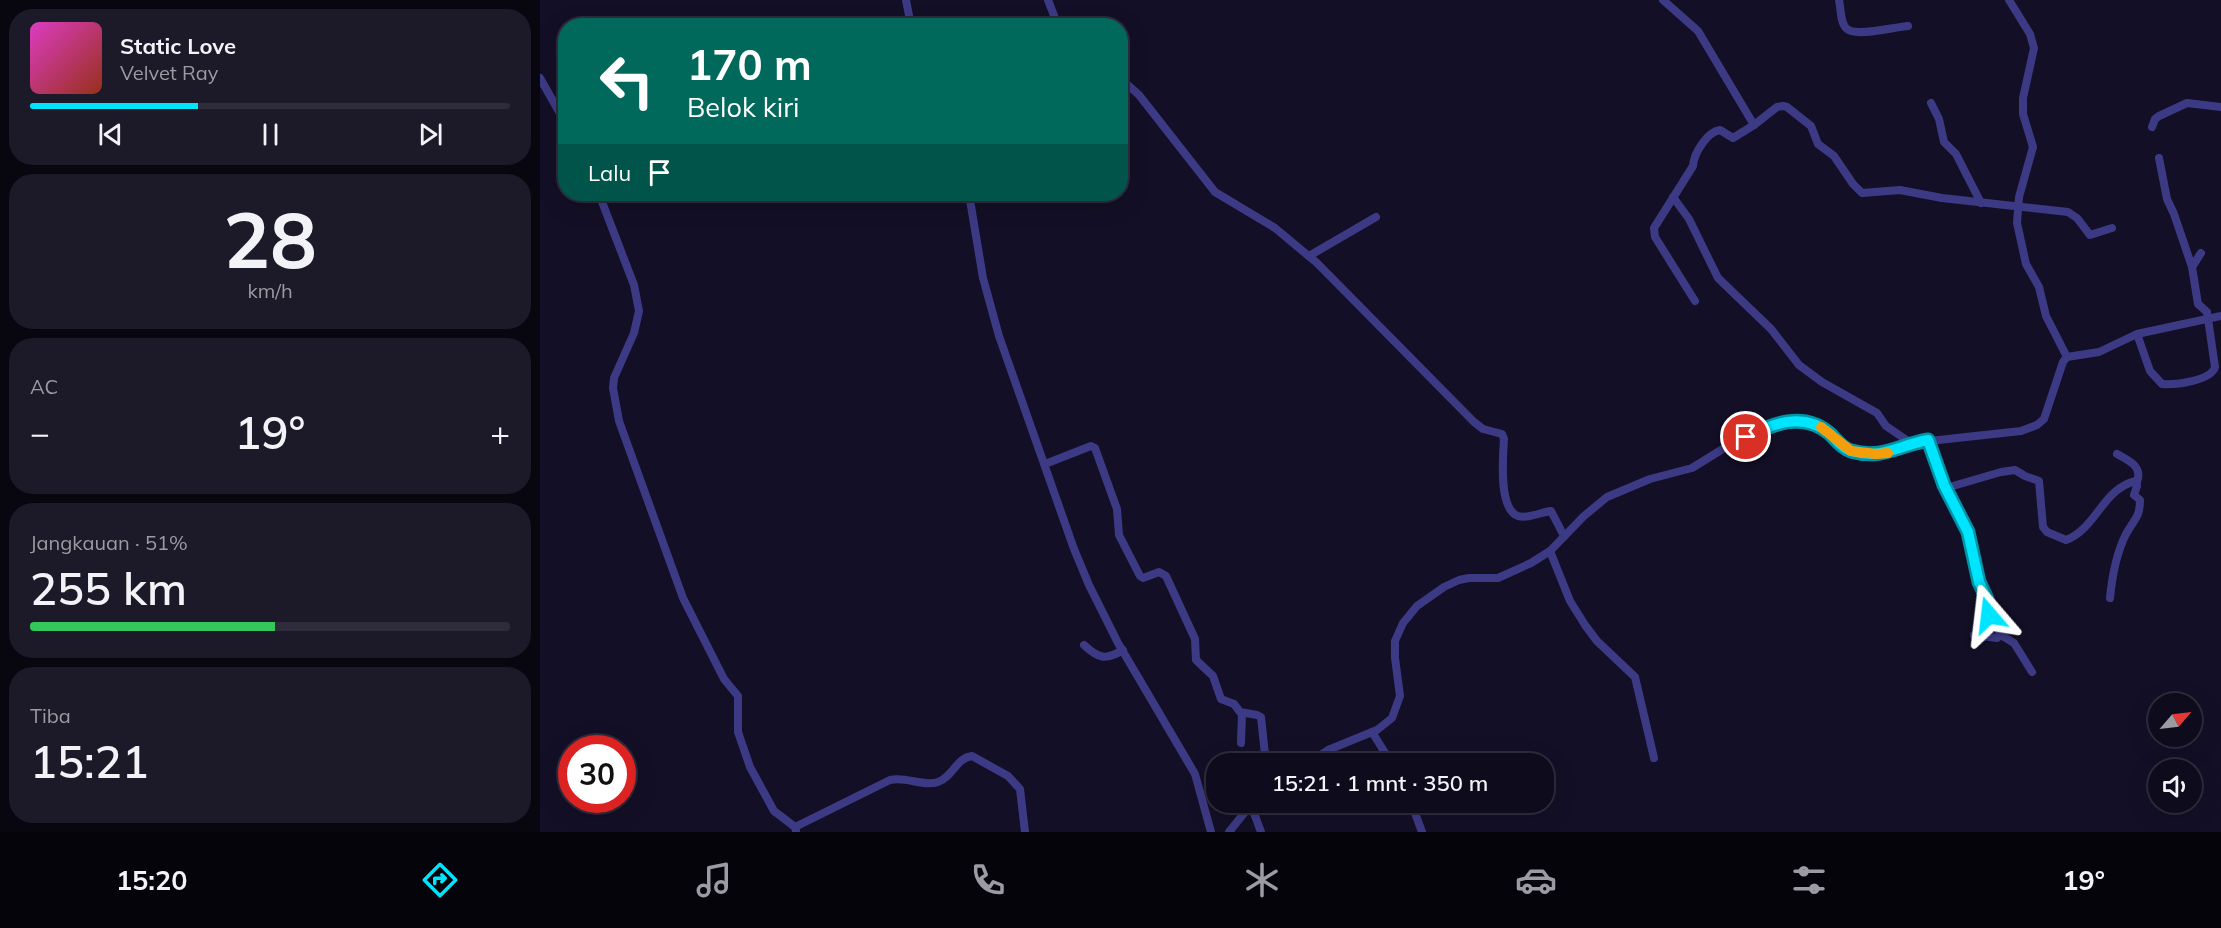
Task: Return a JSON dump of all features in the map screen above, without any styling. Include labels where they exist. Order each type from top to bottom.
[{"type":"street","points":[[906,0],[909,18]]},
{"type":"street","points":[[1048,0],[1055,18]]},
{"type":"street","points":[[1663,0],[1698,31],[1754,125]]},
{"type":"street","points":[[1839,0],[1844,27],[1850,32],[1867,33],[1908,26]]},
{"type":"street","points":[[2009,0],[2030,33],[2034,44],[2023,98],[2023,114],[2033,147],[2018,207],[2017,223],[2026,264],[2039,287],[2047,318],[2067,357]]},
{"type":"street","points":[[540,78],[558,110]]},
{"type":"street","points":[[1128,85],[1139,95],[1216,193],[1275,228],[1309,256],[1405,350],[1474,422],[1483,429],[1502,435],[1504,490],[1511,509],[1517,515],[1522,516],[1551,511],[1564,536]]},
{"type":"street","points":[[1931,103],[1939,119],[1944,142],[1956,154],[1981,203]]},
{"type":"street","points":[[2152,127],[2159,116],[2187,103],[2221,107]]},
{"type":"street","points":[[1695,301],[1654,234],[1656,225],[1693,166],[1694,156],[1714,131],[1721,130],[1732,138],[1777,107],[1784,106],[1811,126],[1817,143],[1834,156],[1856,188],[1864,193],[1900,190],[1981,203],[2068,212],[2077,218],[2090,235],[2112,228]]},
{"type":"street","points":[[2137,334],[2150,371],[2162,384],[2178,384],[2207,376],[2213,372],[2215,367],[2207,312],[2198,304],[2192,267],[2166,197],[2159,158]]},
{"type":"street","points":[[1673,197],[1689,219],[1718,278],[1771,329],[1799,365],[1822,382],[1877,413],[1886,426],[1911,443]]},
{"type":"street","points":[[602,201],[634,285],[639,311],[634,333],[614,378],[613,388],[619,421],[689,613],[724,679],[738,696],[738,732],[750,767],[774,811],[795,829],[890,780],[902,778],[930,783],[938,782],[948,775],[962,759],[972,756],[1008,776],[1020,789],[1025,832]]},
{"type":"street","points":[[970,201],[978,253],[1006,358],[1089,585],[1123,651],[1196,774],[1211,832]]},
{"type":"street","points":[[1309,256],[1376,217]]},
{"type":"street","points":[[2192,267],[2201,253]]},
{"type":"street","points":[[1324,753],[1387,724],[1396,712],[1400,694],[1395,641],[1403,623],[1417,606],[1455,581],[1469,578],[1489,580],[1498,578],[1532,563],[1550,551],[1584,516],[1607,497],[1644,481],[1692,468],[1726,447],[1777,423],[1802,422],[1817,426],[1851,451],[1882,454],[1911,443],[1928,440],[2012,433],[2037,425],[2046,415],[2063,362],[2067,357],[2099,352],[2137,334],[2221,316]]},
{"type":"street","points":[[1928,440],[1946,488],[1968,532],[1979,582],[1987,599],[1990,616],[2001,635],[2014,642],[2032,672]]},
{"type":"street","points":[[1045,464],[1090,447],[1095,448],[1117,509],[1118,534],[1140,576],[1143,578],[1159,572],[1165,575],[1195,639],[1196,660],[1213,675],[1221,699],[1234,704],[1242,713],[1261,717],[1265,753]]},
{"type":"street","points":[[2110,597],[2112,579],[2126,535],[2139,515],[2140,500],[2134,495],[2139,474],[2136,467],[2117,454]]},
{"type":"street","points":[[1946,488],[2015,470],[2039,481],[2044,528],[2066,540],[2077,534],[2118,487],[2137,482]]},
{"type":"street","points":[[1550,551],[1577,614],[1598,641],[1635,677],[1654,758]]},
{"type":"street","points":[[1974,635],[1998,638],[2001,635]]},
{"type":"street","points":[[1084,645],[1095,655],[1102,657],[1123,651]]},
{"type":"street","points":[[1241,743],[1242,713]]},
{"type":"street","points":[[1372,732],[1385,753]]},
{"type":"street","points":[[1229,832],[1245,813]]},
{"type":"street","points":[[1255,813],[1261,832]]},
{"type":"street","points":[[1415,813],[1422,832]]},
{"type":"slow traffic","points":[[1821,427],[1845,449],[1876,454],[1888,453]]},
{"type":"route","points":[[1746,437],[1777,423],[1791,421],[1822,428],[1845,449],[1858,452],[1887,453],[1911,443],[1928,440],[1944,485],[1968,532],[1979,582],[1987,599],[1989,615]]}]
